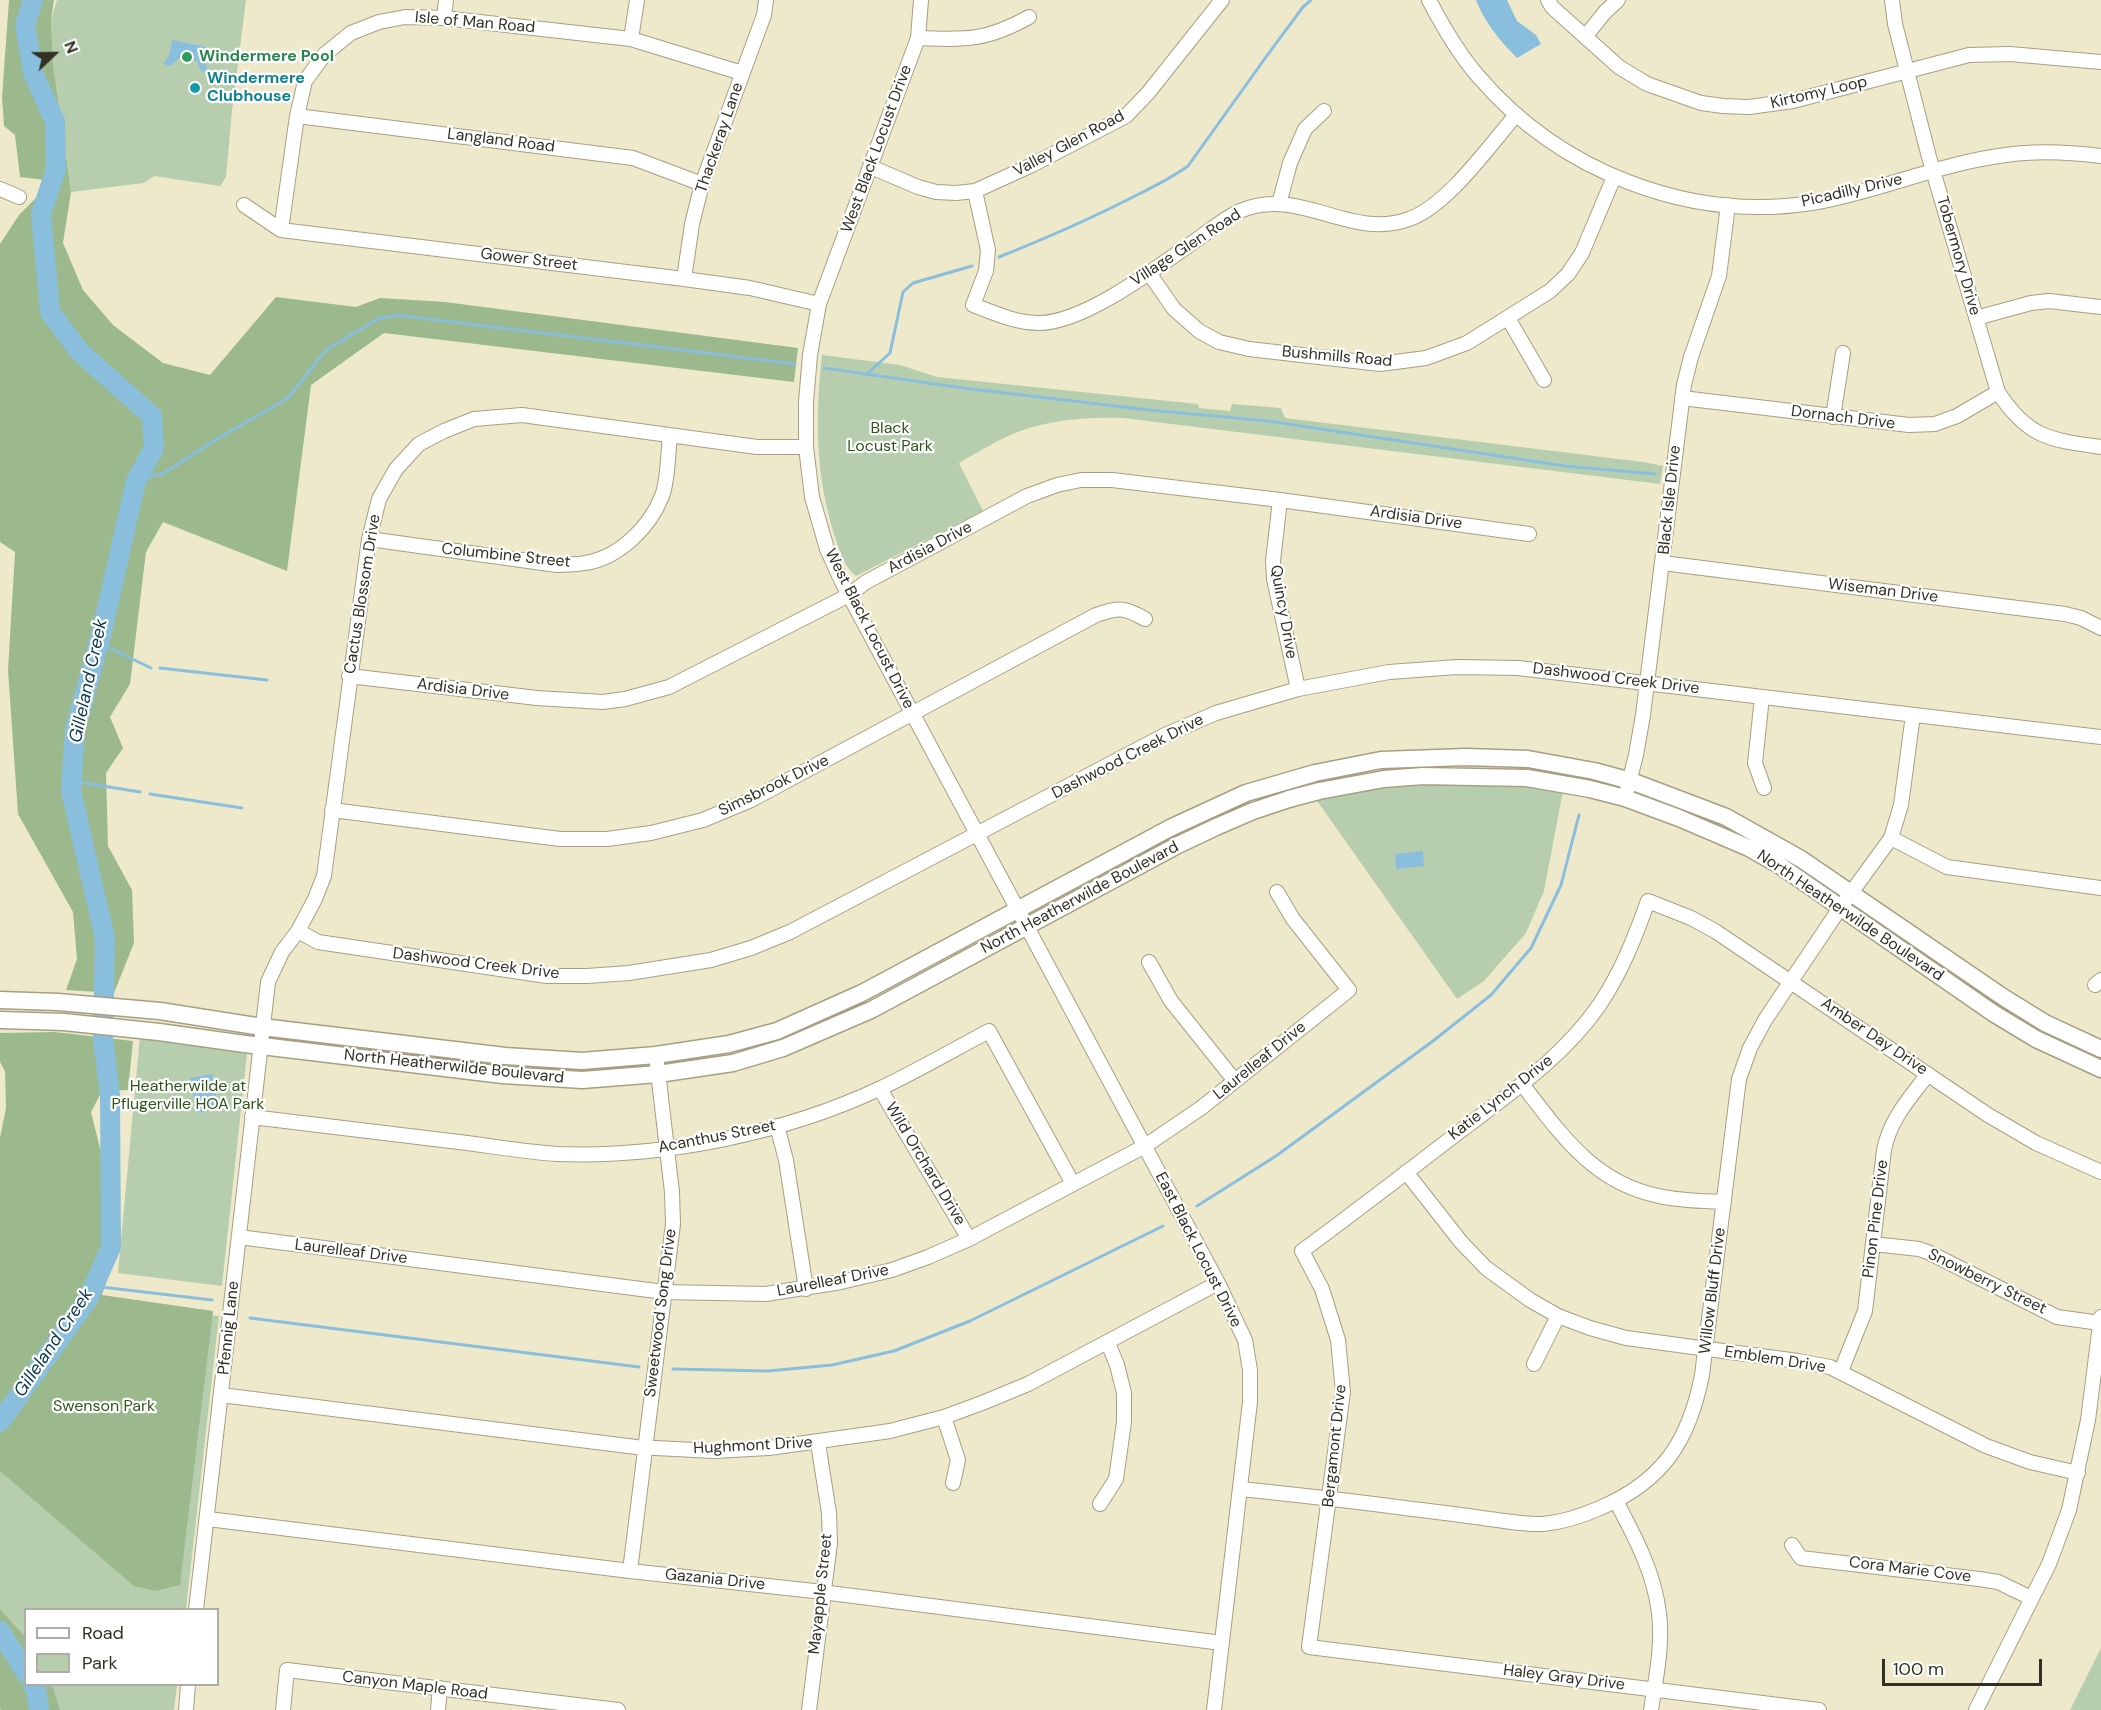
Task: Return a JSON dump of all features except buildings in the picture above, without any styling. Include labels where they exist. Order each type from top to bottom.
[{"type":"main road","name":"North Heatherwilde Boulevard","points":[[0,1000],[58,1002],[160,1011],[262,1027],[505,1056],[582,1061],[656,1055],[729,1044],[777,1030],[862,993],[1170,828],[1246,793],[1315,772],[1381,760],[1466,757],[1528,759],[1561,764],[1631,781],[1726,817],[1782,848],[2045,1023],[2101,1049]]},
{"type":"main road","name":"North Heatherwilde Boulevard","points":[[0,1020],[64,1022],[503,1075],[582,1080],[658,1074],[733,1063],[783,1048],[871,1010],[1178,845],[1253,811],[1319,791],[1384,779],[1468,776],[1527,778],[1558,782],[1625,798],[1749,848],[1779,865],[2001,1018],[2036,1039],[2101,1069]]},
{"type":"street","points":[[444,18],[446,0]]},
{"type":"street","points":[[631,39],[637,0]]},
{"type":"street","name":"Thackeray Lane","points":[[684,279],[692,224],[702,184],[764,15],[766,0]]},
{"type":"street","name":"West Black Locust Drive","points":[[921,0],[918,38],[819,304],[810,354],[806,402],[806,447],[812,497],[827,549],[912,715],[1027,926]]},
{"type":"street","points":[[1203,0],[1218,4]]},
{"type":"street","name":"Picadilly Drive","points":[[1429,0],[1457,48],[1477,75],[1516,115],[1554,144],[1614,177],[1670,196],[1728,205],[1766,207],[1811,203],[1857,194],[2006,154],[2054,152],[2101,156]]},
{"type":"street","name":"Kirtomy Loop","points":[[1548,0],[1552,7],[1619,67],[1647,84],[1701,103],[1723,106],[1749,107],[1793,101],[1969,55],[1990,53],[2101,62]]},
{"type":"street","points":[[1585,37],[1618,0]]},
{"type":"street","name":"Tobermory Drive","points":[[1892,0],[1895,24],[1933,172],[1998,392],[2012,413],[2033,431],[2064,442],[2101,447]]},
{"type":"street","name":"Valley Glen Road","points":[[871,167],[936,192],[975,191],[1126,116],[1148,93],[1218,4]]},
{"type":"street","name":"Isle of Man Road","points":[[281,230],[297,116],[305,81],[326,54],[351,33],[379,22],[405,17],[444,18],[631,39],[742,73]]},
{"type":"street","points":[[918,38],[979,38],[1008,29],[1029,17]]},
{"type":"street","points":[[1279,204],[1290,163],[1305,129],[1324,111]]},
{"type":"street","name":"Village Glen Road","points":[[975,191],[988,250],[986,271],[973,305],[1006,318],[1040,323],[1087,311],[1149,273],[1224,220],[1242,211],[1279,204],[1308,208],[1348,222],[1370,225],[1387,225],[1410,219],[1430,209],[1449,193],[1516,115]]},
{"type":"street","name":"Langland Road","points":[[297,116],[633,158],[702,184]]},
{"type":"street","name":"Bushmills Road","points":[[1149,273],[1174,309],[1199,332],[1219,342],[1260,350],[1380,364],[1426,358],[1467,343],[1550,291],[1568,274],[1582,253],[1614,177]]},
{"type":"street","points":[[0,189],[19,197]]},
{"type":"street","name":"Gower Street","points":[[244,205],[281,230],[750,288],[819,304]]},
{"type":"street","name":"Black Isle Drive","points":[[1625,798],[1631,781],[1640,735],[1682,398],[1691,357],[1719,276],[1728,205]]},
{"type":"street","points":[[1976,318],[2031,303],[2049,301],[2101,307]]},
{"type":"street","points":[[1508,318],[1544,380]]},
{"type":"street","points":[[1833,417],[1843,353]]},
{"type":"street","name":"Dornach Drive","points":[[1682,398],[1909,425],[1935,424],[1957,416],[1998,392]]},
{"type":"street","name":"Cactus Blossom Drive","points":[[261,1046],[268,982],[282,952],[298,931],[324,876],[369,538],[380,499],[396,469],[419,444],[444,431],[474,420],[522,415],[757,447],[806,447]]},
{"type":"street","name":"Columbine Street","points":[[369,538],[557,565],[586,563],[616,551],[636,536],[651,516],[663,494],[670,436]]},
{"type":"street","name":"Ardisia Drive","points":[[349,676],[537,699],[603,702],[650,694],[849,595],[866,582],[1027,496],[1057,485],[1081,480],[1112,480],[1280,500],[1530,534]]},
{"type":"street","name":"Quincy Drive","points":[[1280,500],[1273,561],[1274,579],[1298,689]]},
{"type":"street","name":"Wiseman Drive","points":[[1663,563],[2065,614],[2101,627]]},
{"type":"street","name":"Simsbrook Drive","points":[[332,810],[561,839],[607,839],[651,833],[703,820],[751,800],[1096,615],[1115,608],[1127,609],[1145,619]]},
{"type":"street","name":"Dashwood Creek Drive","points":[[298,931],[318,942],[547,976],[587,976],[651,970],[711,960],[751,948],[790,932],[1165,735],[1216,713],[1298,689],[1389,672],[1457,667],[1518,668],[2101,737]]},
{"type":"street","points":[[1762,697],[1755,763],[1764,788]]},
{"type":"street","name":"Willow Bluff Drive","points":[[1241,1489],[1543,1524],[1584,1514],[1616,1501],[1650,1479],[1669,1457],[1685,1432],[1696,1404],[1706,1350],[1739,1078],[1750,1048],[1765,1020],[1840,908],[1891,838],[1901,805],[1913,715]]},
{"type":"street","points":[[1891,838],[1947,867],[2101,888]]},
{"type":"street","name":"Laurelleaf Drive","points":[[238,1237],[664,1292],[755,1294],[806,1289],[892,1270],[969,1239],[1145,1146],[1201,1108],[1349,990],[1293,918],[1277,892]]},
{"type":"street","name":"Amber Day Drive","points":[[1648,901],[1691,918],[1715,931],[1988,1115],[2036,1143],[2101,1172]]},
{"type":"street","name":"Katie Lynch Drive","points":[[1302,1251],[1522,1084],[1562,1049],[1599,1005],[1628,955],[1648,901]]},
{"type":"street","name":"East Black Locust Drive","points":[[1027,926],[1218,1283],[1245,1340],[1250,1370],[1250,1402],[1214,1710]]},
{"type":"street","points":[[1149,962],[1171,1001],[1235,1081]]},
{"type":"street","name":"Acanthus Street","points":[[252,1117],[558,1154],[616,1153],[667,1148],[723,1139],[777,1126],[880,1089],[989,1031],[1073,1184]]},
{"type":"street","name":"Pfennig Lane","points":[[196,1608],[261,1046]]},
{"type":"street","name":"Sweetwood Song Drive","points":[[630,1571],[673,1224],[656,1055]]},
{"type":"street","name":"Pinon Pine Drive","points":[[1841,1371],[1865,1311],[1888,1132],[1899,1111],[1928,1074]]},
{"type":"street","points":[[1522,1084],[1579,1155],[1603,1173],[1629,1187],[1656,1196],[1679,1200],[1724,1202]]},
{"type":"street","name":"Wild Orchard Drive","points":[[880,1089],[969,1239]]},
{"type":"street","points":[[777,1126],[786,1160],[806,1289]]},
{"type":"street","name":"Emblem Drive","points":[[1406,1172],[1461,1242],[1486,1268],[1530,1300],[1558,1316],[1626,1338],[1798,1361],[1841,1371],[1986,1446],[2030,1462],[2078,1473]]},
{"type":"street","name":"Snowberry Street","points":[[1873,1244],[1930,1252],[2057,1317],[2100,1323]]},
{"type":"street","name":"Bergamont Drive","points":[[1302,1251],[1322,1289],[1338,1340],[1342,1392],[1310,1647]]},
{"type":"street","name":"Hughmont Drive","points":[[221,1395],[644,1448],[714,1451],[818,1443],[890,1431],[944,1417],[1028,1384],[1218,1283]]},
{"type":"street","points":[[1534,1364],[1558,1316]]},
{"type":"street","points":[[1976,1710],[2056,1548],[2069,1510],[2088,1420],[2101,1317]]},
{"type":"street","points":[[1100,1504],[1116,1479],[1124,1422],[1124,1393],[1117,1365],[1108,1343]]},
{"type":"street","points":[[944,1417],[958,1460],[953,1483]]},
{"type":"street","name":"Mayapple Street","points":[[809,1710],[830,1543],[818,1443]]},
{"type":"street","points":[[1616,1501],[1638,1541],[1650,1573],[1656,1598],[1660,1630],[1659,1654],[1651,1710]]},
{"type":"street","name":"Gazania Drive","points":[[208,1519],[1222,1642]]},
{"type":"street","name":"Cora Marie Cove","points":[[1792,1545],[1801,1558],[1998,1582],[2031,1598]]},
{"type":"street","name":"Haley Gray Drive","points":[[1310,1647],[1819,1710]]},
{"type":"street","name":"Canyon Maple Road","points":[[283,1710],[287,1670],[618,1710]]},
{"type":"street","points":[[186,1710],[188,1686]]},
{"type":"street","points":[[438,1710],[440,1688]]},
{"type":"green space","points":[[9,0],[54,0],[51,19],[53,64],[71,192],[63,243],[83,290],[113,325],[163,363],[210,375],[276,297],[356,307],[380,298],[445,302],[798,348],[794,382],[384,333],[311,385],[287,571],[163,522],[146,552],[130,684],[110,717],[123,748],[106,773],[108,846],[132,890],[134,943],[114,993],[66,990],[77,959],[73,912],[18,814],[8,670],[15,552],[0,542],[0,244],[19,215],[36,198],[53,193],[55,181],[20,177],[15,135],[4,126],[2,97]]},
{"type":"green space","points":[[57,0],[246,0],[226,177],[220,186],[154,176],[144,183],[71,192],[53,64],[51,19]]},
{"type":"green space","name":"Black Locust Park","points":[[822,355],[900,365],[937,377],[1198,404],[1199,408],[1230,411],[1232,404],[1281,408],[1285,418],[1663,466],[1660,484],[1123,418],[1064,421],[1036,426],[1008,436],[959,463],[983,511],[856,576],[845,563],[835,537],[828,514],[820,469],[818,402]]},
{"type":"green space","points":[[1450,781],[1505,783],[1563,791],[1544,891],[1526,933],[1484,981],[1457,999],[1315,798],[1354,791]]},
{"type":"green space","name":"Swenson Park","points":[[55,1032],[133,1041],[128,1090],[102,1091],[91,1112],[114,1205],[113,1261],[102,1295],[213,1311],[180,1585],[155,1591],[134,1586],[0,1471],[0,1138],[6,1108],[5,1071],[0,1062],[0,1033]]},
{"type":"green space","name":"Heatherwilde at Pflugerville HOA Park","points":[[140,1036],[245,1051],[247,1054],[222,1286],[118,1273]]},
{"type":"green space","name":"Swenson Park","points":[[0,1290],[219,1316],[186,1608],[24,1608],[24,1686],[177,1686],[174,1710],[0,1710]]},
{"type":"green space","points":[[0,1609],[24,1636],[24,1686],[52,1686],[60,1710],[2,1710],[0,1708]]},
{"type":"green space","points":[[2101,1648],[2101,1710],[2070,1710]]},
{"type":"water","points":[[1476,0],[1507,0],[1517,21],[1536,35],[1541,44],[1517,58],[1494,31]]},
{"type":"water","name":"Windermere Pool","points":[[172,40],[208,47],[205,63],[209,73],[201,71],[197,61],[179,58],[171,66],[163,64],[169,56]]},
{"type":"water","points":[[1423,851],[1424,866],[1396,869],[1395,854]]},
{"type":"water","points":[[212,1074],[219,1109],[197,1113],[190,1078]]},
{"type":"waterway","name":"Gilleland Creek","points":[[0,1422],[88,1299],[111,1247],[110,1096],[103,1037],[105,938],[71,791],[75,730],[102,631],[136,481],[154,448],[152,416],[80,352],[50,312],[41,214],[56,169],[55,121],[33,73],[25,25],[33,0]]},
{"type":"waterway","points":[[999,257],[1099,214],[1188,166],[1303,7],[1311,0]]},
{"type":"waterway","points":[[868,373],[890,353],[903,292],[913,283],[972,266]]},
{"type":"waterway","points":[[136,481],[164,473],[288,398],[326,350],[378,319],[397,315],[795,364]]},
{"type":"waterway","points":[[824,368],[963,388],[1149,410],[1268,421],[1565,466],[1655,474]]},
{"type":"waterway","points":[[99,643],[151,668]]},
{"type":"waterway","points":[[160,668],[267,680]]},
{"type":"waterway","points":[[72,781],[140,792]]},
{"type":"waterway","points":[[150,794],[242,808]]},
{"type":"waterway","points":[[1197,1206],[1276,1156],[1433,1041],[1491,995],[1531,948],[1561,885],[1579,815]]},
{"type":"waterway","points":[[673,1369],[768,1371],[832,1365],[894,1351],[970,1321],[1163,1226]]},
{"type":"waterway","points":[[93,1286],[212,1300]]},
{"type":"waterway","points":[[250,1318],[639,1367]]},
{"type":"waterway","name":"Gilleland Creek","points":[[0,1631],[24,1670]]},
{"type":"waterway","name":"Gilleland Creek","points":[[34,1686],[39,1710]]},
{"type":"place","name":"Windermere Pool","points":[[187,57]]},
{"type":"place","name":"Windermere Clubhouse","points":[[195,88]]}]
